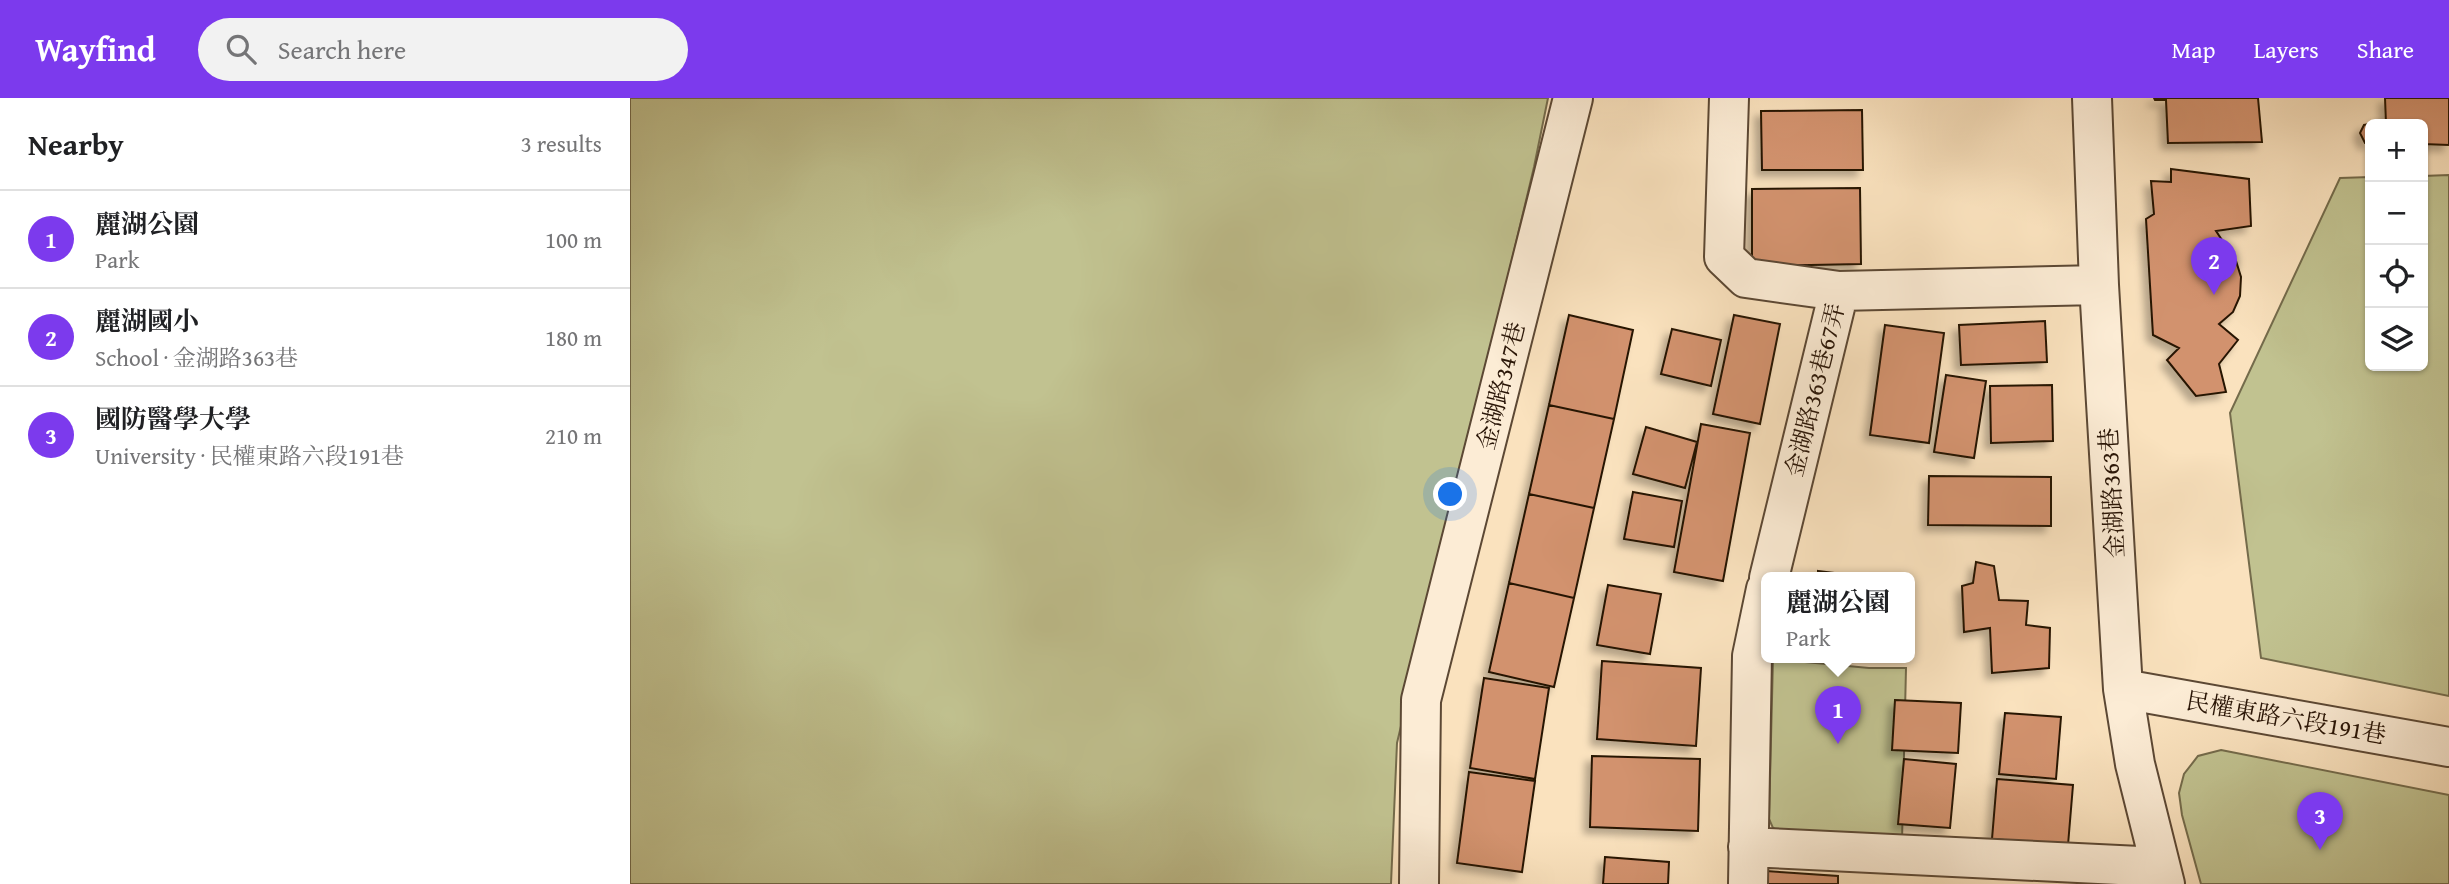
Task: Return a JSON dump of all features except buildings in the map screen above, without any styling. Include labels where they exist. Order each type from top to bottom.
[{"type":"street","name":"金湖路347巷","points":[[1419,884],[1421,700],[1573,98]]},
{"type":"street","points":[[1729,98],[1724,257],[1746,278],[1839,291]]},
{"type":"street","name":"金湖路363巷","points":[[2092,98],[2099,285],[2123,689],[2135,764],[2163,876]]},
{"type":"street","name":"金湖路363巷67弄","points":[[1770,572],[1839,291],[2099,285]]},
{"type":"street","points":[[1761,613],[1752,656],[1748,866],[2163,876]]},
{"type":"street","name":"民權東路六段191巷","points":[[2123,689],[2449,747]]},
{"type":"green space","points":[[630,98],[1548,98],[1397,743],[1391,884],[630,884]]},
{"type":"green space","points":[[2449,175],[2449,696],[2261,658],[2230,413],[2340,178],[2365,177],[2365,371],[2428,371],[2428,176]]},
{"type":"green space","points":[[1773,663],[1906,668],[1902,841],[1781,832],[1773,828],[1769,819]]},
{"type":"green space","points":[[2221,750],[2449,795],[2449,884],[2201,884],[2182,815],[2179,793],[2184,774],[2198,756]]},
{"type":"place","name":"麗湖國小","points":[[2214,295]]},
{"type":"place","name":"麗湖公園","points":[[1838,744]]},
{"type":"place","name":"國防醫學大學","points":[[2320,850]]}]
